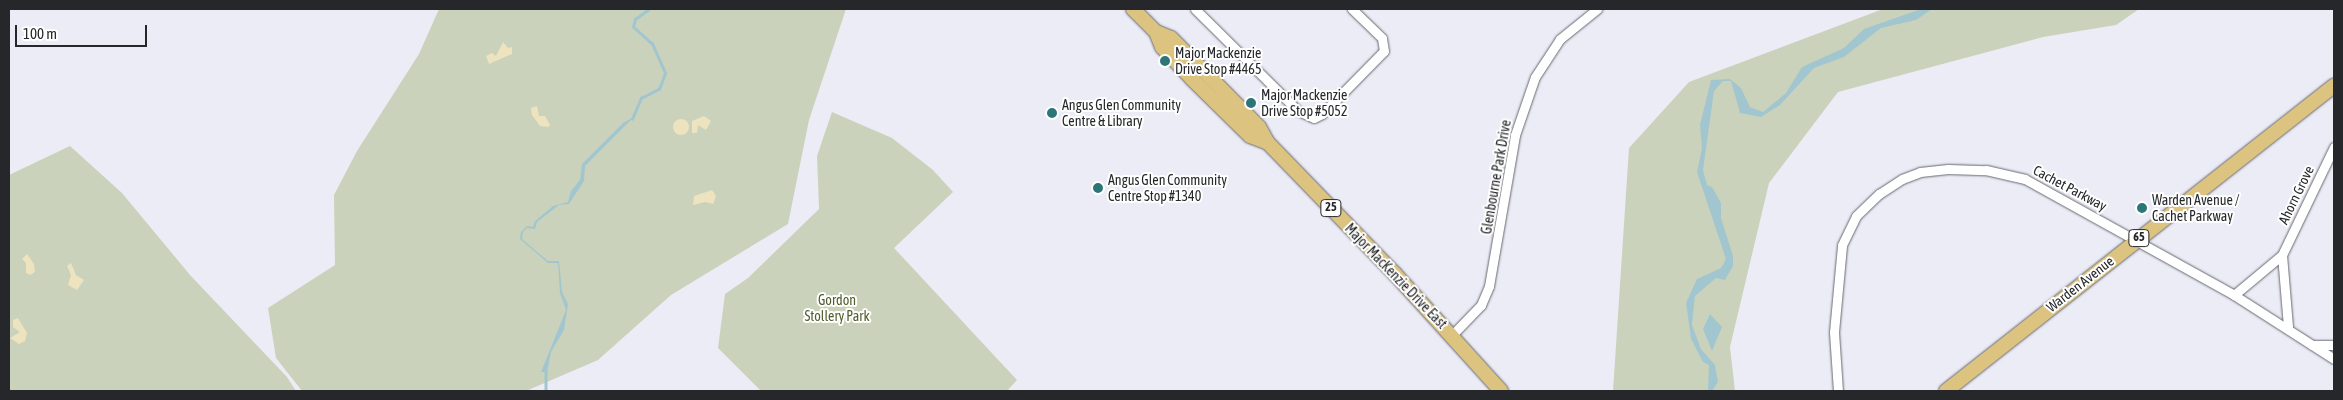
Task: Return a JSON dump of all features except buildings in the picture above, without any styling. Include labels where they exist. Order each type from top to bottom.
[{"type":"main road","name":"Major MacKenzie Drive East","points":[[1133,9],[1156,32],[1162,47],[1192,79],[1250,136],[1268,143],[1452,334],[1500,391]]},
{"type":"main road","name":"Warden Avenue","points":[[1946,391],[2334,86]]},
{"type":"street","points":[[1195,9],[1303,116],[1314,118],[1322,114],[1384,51],[1382,38],[1352,9]]},
{"type":"street","name":"Glenbourne Park Drive","points":[[1452,334],[1481,305],[1489,286],[1515,134],[1535,77],[1560,39],[1597,9]]},
{"type":"street","name":"Ahorn Grove","points":[[2234,294],[2282,255],[2334,147]]},
{"type":"street","name":"Cachet Parkway","points":[[1838,391],[1834,332],[1842,245],[1856,216],[1879,194],[1902,179],[1920,172],[1948,169],[1986,170],[2025,179],[2234,294],[2288,327],[2334,359]]},
{"type":"street","points":[[2282,255],[2288,327]]},
{"type":"street","points":[[2312,345],[2334,345]]},
{"type":"green space","points":[[439,9],[846,9],[809,120],[788,224],[671,295],[598,360],[526,391],[302,391],[276,358],[268,308],[335,265],[334,195],[357,151],[419,54]]},
{"type":"green space","points":[[1883,9],[2139,9],[2116,25],[2043,37],[1838,92],[1769,183],[1730,347],[1735,391],[1613,391],[1629,148],[1689,82]]},
{"type":"green space","name":"Gordon Stollery Park","points":[[832,112],[892,138],[933,170],[953,192],[894,248],[1017,380],[1007,391],[761,391],[718,348],[725,294],[748,278],[819,209],[817,156]]},
{"type":"green space","points":[[70,146],[122,193],[190,275],[287,377],[296,391],[9,391],[9,175]]},
{"type":"sand","points":[[503,42],[508,48],[512,47],[512,54],[489,64],[486,56],[492,53],[496,56]]},
{"type":"sand","points":[[537,106],[539,116],[545,116],[550,125],[548,127],[540,126],[532,115],[531,108]]},
{"type":"sand","points":[[704,116],[711,121],[706,130],[698,125],[697,133],[692,133],[692,121]]},
{"type":"sand","points":[[681,119],[689,127],[681,135],[673,127]]},
{"type":"sand","points":[[712,190],[716,196],[713,204],[705,202],[693,205],[694,196]]},
{"type":"sand","points":[[27,254],[34,264],[35,272],[30,275],[26,273],[26,263],[22,259]]},
{"type":"sand","points":[[71,263],[76,275],[84,280],[77,290],[68,285],[71,275],[67,266]]},
{"type":"sand","points":[[18,318],[27,333],[25,341],[19,344],[10,338],[20,332],[13,327],[13,320]]},
{"type":"water","points":[[1921,9],[1932,9],[1916,20],[1881,28],[1844,57],[1814,68],[1780,105],[1761,117],[1740,113],[1731,81],[1723,81],[1714,91],[1703,170],[1707,185],[1712,187],[1721,203],[1721,218],[1733,256],[1733,266],[1725,280],[1716,278],[1695,296],[1692,325],[1701,349],[1715,365],[1718,382],[1712,391],[1708,391],[1709,365],[1703,362],[1691,339],[1686,303],[1697,279],[1721,268],[1726,259],[1697,172],[1702,148],[1700,125],[1711,80],[1730,79],[1741,88],[1750,107],[1763,112],[1786,93],[1802,67],[1844,48],[1864,29]]},
{"type":"water","points":[[634,117],[585,166],[584,181],[569,204],[559,205],[537,222],[535,229],[527,228],[523,232],[522,239],[548,261],[559,261],[562,292],[568,304],[564,330],[551,352],[547,372],[541,372],[566,310],[560,293],[558,263],[548,263],[520,239],[521,232],[527,226],[533,227],[535,221],[553,206],[568,202],[571,191],[580,180],[582,164],[623,123]]},
{"type":"water","points":[[1710,314],[1722,327],[1712,351],[1703,329]]},
{"type":"waterway","points":[[632,119],[641,98],[659,89],[665,73],[652,44],[633,27],[635,19],[649,9]]},
{"type":"waterway","points":[[546,370],[546,391]]},
{"type":"place","name":"Major Mackenzie Drive Stop #4465","points":[[1165,61]]},
{"type":"place","name":"Major Mackenzie Drive Stop #5052","points":[[1251,103]]},
{"type":"place","name":"Angus Glen Community Centre & Library","points":[[1052,113]]},
{"type":"place","name":"Angus Glen Community Centre Stop #1340","points":[[1098,188]]},
{"type":"place","name":"Warden Avenue / Cachet Parkway","points":[[2142,208]]}]
